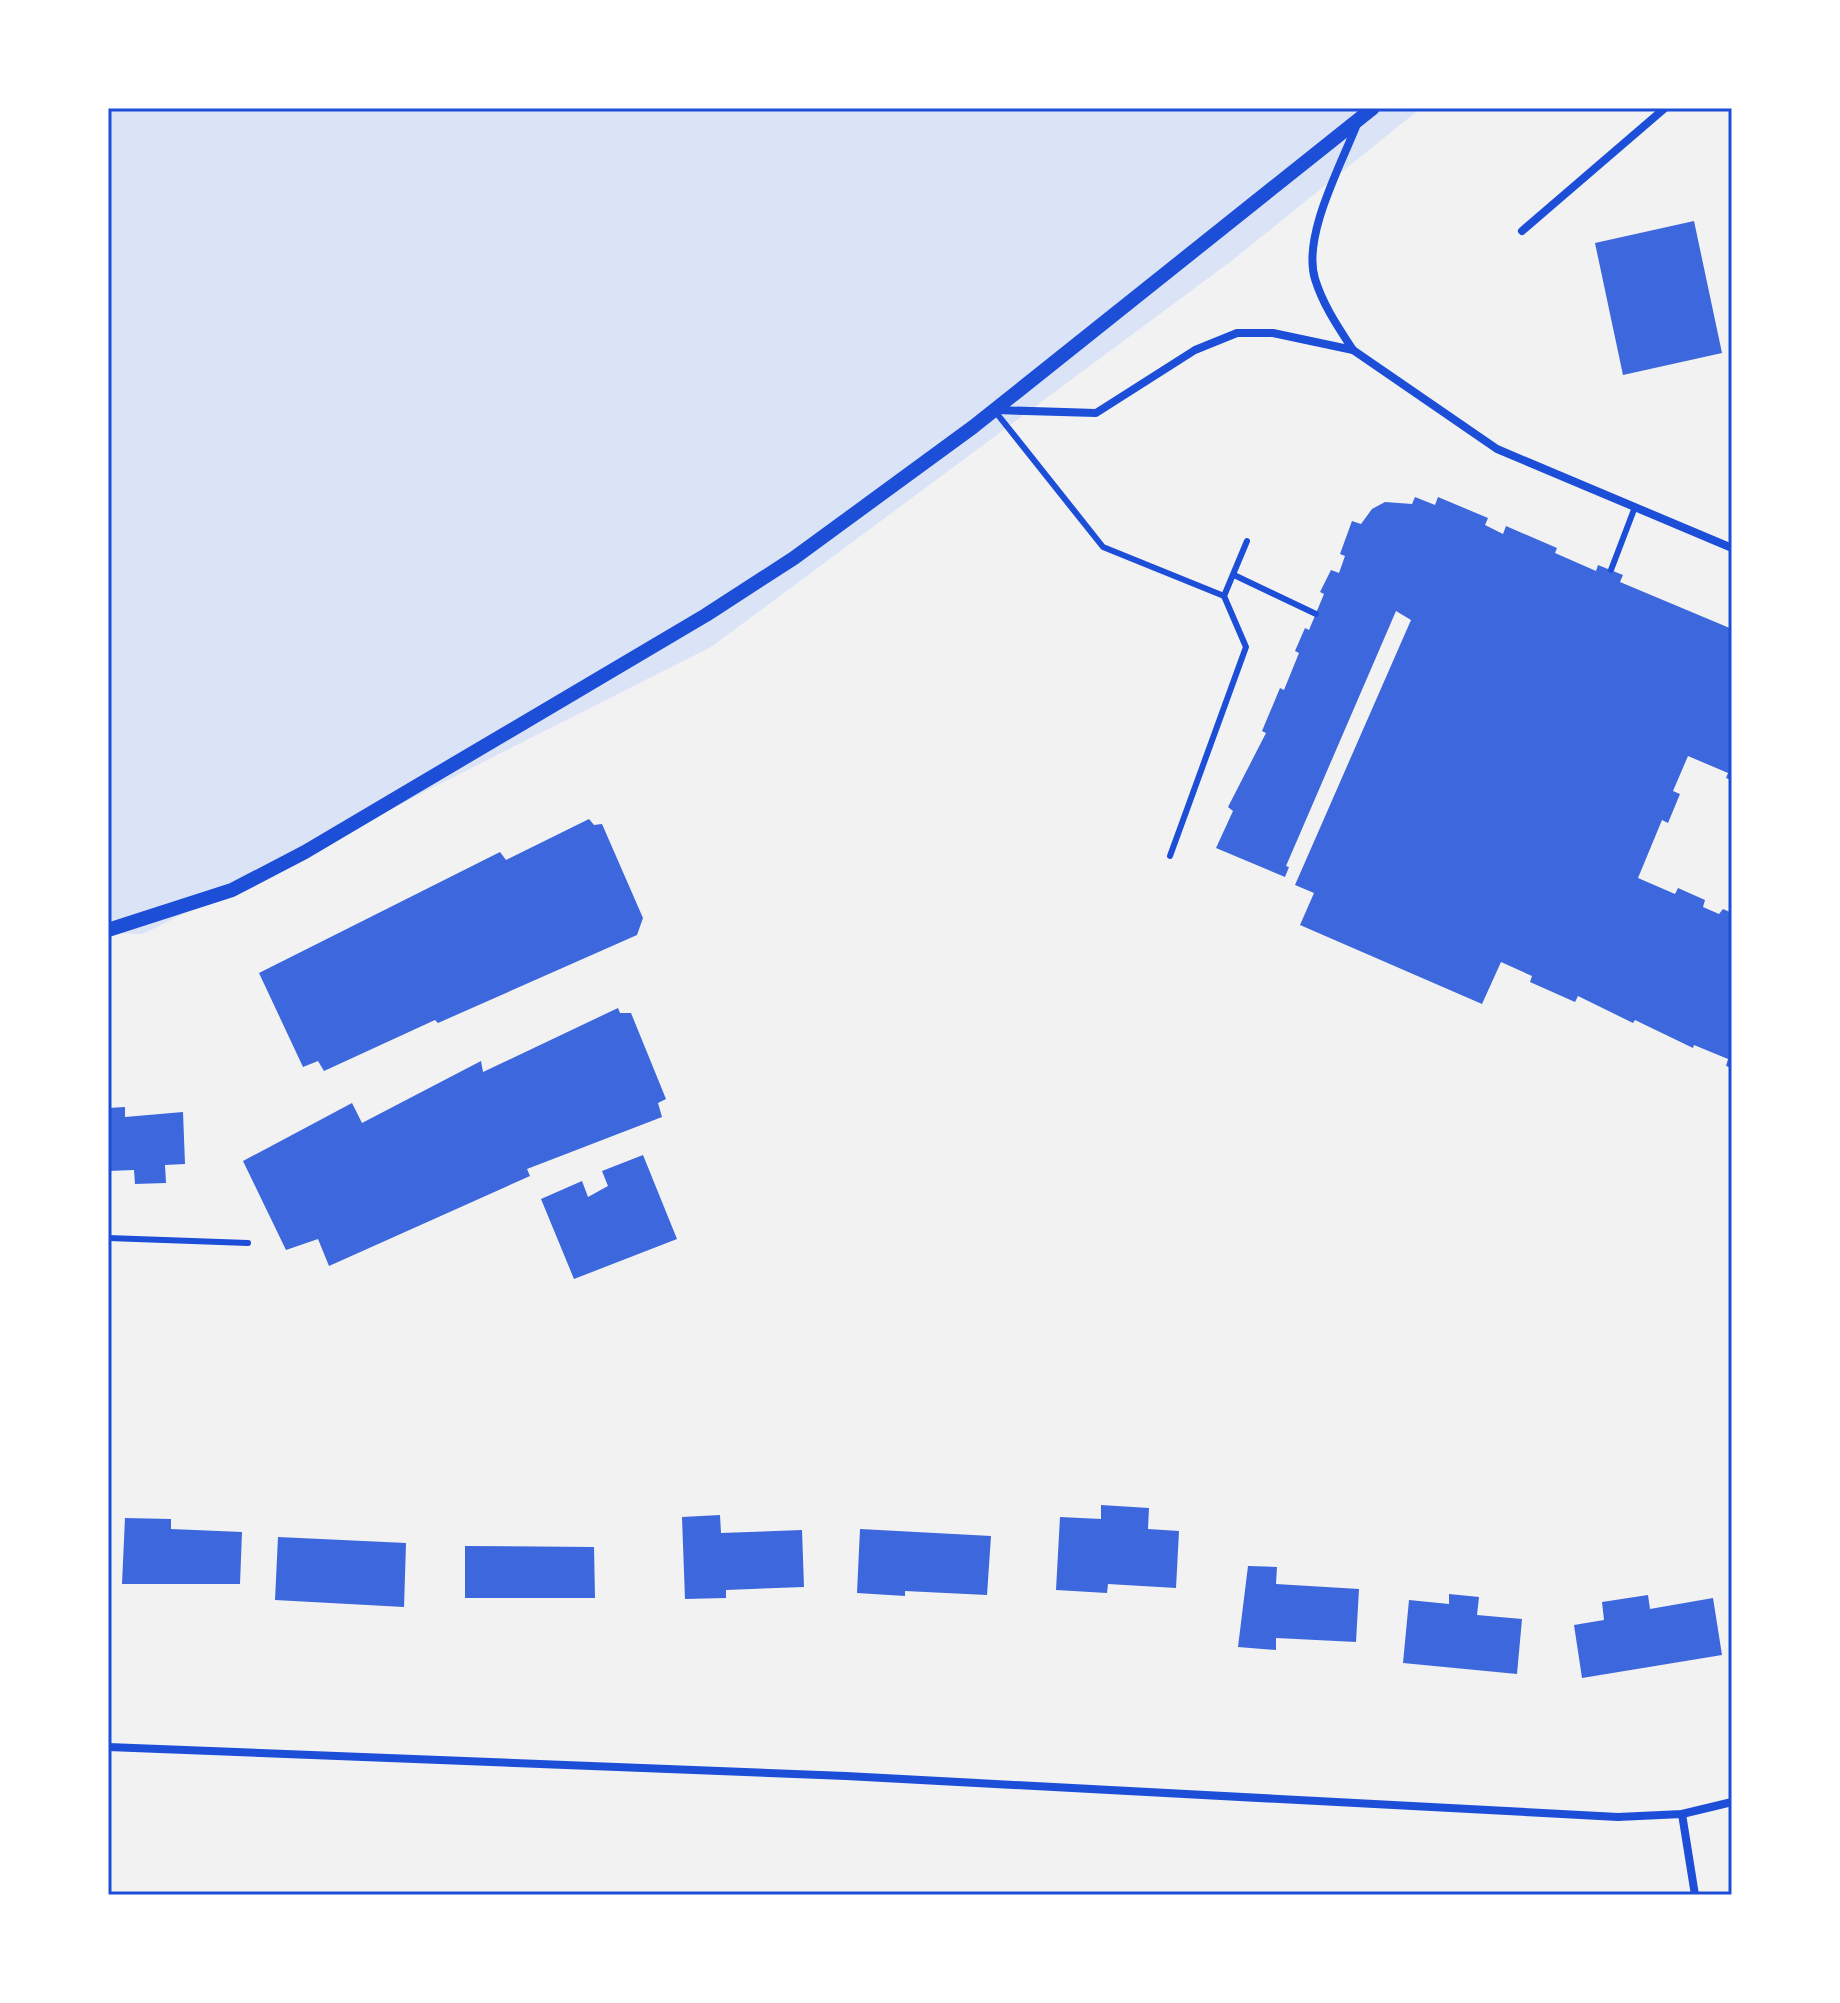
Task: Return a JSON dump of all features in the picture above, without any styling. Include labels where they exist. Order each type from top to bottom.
[{"type":"street","points":[[108,930],[232,890],[305,852],[706,615],[794,558],[994,410],[1373,108]]},
{"type":"street","points":[[1522,231],[1665,108]]},
{"type":"street","points":[[1353,350],[1330,314],[1314,276],[1313,238],[1359,119]]},
{"type":"street","points":[[994,410],[1096,413],[1195,350],[1237,333],[1273,333],[1353,350],[1497,449],[1732,548]]},
{"type":"street","points":[[108,1747],[846,1776],[1618,1817],[1682,1814],[1732,1802]]},
{"type":"street","points":[[1682,1814],[1695,1895]]},
{"type":"lane","points":[[994,410],[1103,547],[1224,596],[1246,647],[1170,856]]},
{"type":"lane","points":[[1611,570],[1635,507]]},
{"type":"lane","points":[[1224,596],[1247,541]]},
{"type":"lane","points":[[1234,575],[1316,614]]},
{"type":"lane","points":[[108,1238],[248,1243]]},
{"type":"shaded area","points":[[108,108],[1421,108],[1234,259],[711,647],[143,934],[108,933]]},
{"type":"building","points":[[1694,221],[1722,353],[1623,375],[1595,243]]},
{"type":"building","points":[[1415,497],[1435,505],[1438,497],[1488,518],[1485,525],[1503,534],[1506,526],[1557,548],[1555,553],[1596,571],[1598,565],[1623,575],[1620,582],[1732,629],[1732,780],[1726,778],[1728,773],[1688,756],[1673,791],[1680,794],[1668,823],[1662,820],[1638,878],[1675,894],[1678,888],[1705,900],[1703,907],[1719,914],[1723,909],[1732,913],[1732,1068],[1726,1066],[1728,1059],[1694,1045],[1693,1048],[1635,1020],[1633,1023],[1578,996],[1575,1002],[1530,982],[1532,976],[1501,962],[1482,1004],[1300,925],[1314,893],[1295,885],[1411,620],[1396,611],[1286,866],[1289,867],[1285,877],[1216,848],[1233,811],[1228,807],[1266,733],[1262,731],[1299,653],[1295,651],[1305,628],[1309,630],[1324,594],[1320,592],[1331,570],[1339,573],[1345,556],[1340,554],[1352,521],[1361,524],[1372,509],[1385,502],[1412,504]]},
{"type":"building","points":[[589,819],[594,825],[602,824],[643,918],[637,935],[438,1023],[435,1020],[324,1071],[318,1061],[303,1067],[259,973],[500,852],[506,860]]},
{"type":"building","points":[[618,1008],[620,1013],[631,1013],[666,1099],[658,1103],[662,1117],[527,1169],[530,1176],[329,1266],[318,1239],[286,1250],[243,1161],[352,1103],[362,1123],[481,1061],[483,1072]]},
{"type":"building","points":[[125,1107],[125,1117],[183,1112],[185,1164],[165,1165],[166,1183],[135,1184],[134,1170],[108,1171],[108,1108]]},
{"type":"building","points":[[643,1155],[677,1239],[574,1279],[541,1199],[582,1181],[588,1197],[608,1186],[602,1171]]},
{"type":"building","points":[[1101,1505],[1149,1508],[1148,1529],[1179,1531],[1176,1588],[1108,1584],[1107,1593],[1056,1590],[1060,1517],[1101,1519]]},
{"type":"building","points":[[720,1515],[721,1533],[802,1530],[804,1587],[726,1590],[726,1598],[685,1599],[682,1517]]},
{"type":"building","points":[[125,1518],[171,1519],[171,1529],[242,1532],[240,1584],[122,1584]]},
{"type":"building","points":[[860,1529],[991,1536],[987,1595],[905,1591],[905,1596],[857,1593]]},
{"type":"building","points":[[278,1537],[406,1543],[404,1607],[275,1600]]},
{"type":"building","points":[[465,1546],[594,1547],[595,1598],[465,1598]]},
{"type":"building","points":[[1248,1566],[1277,1567],[1276,1584],[1359,1589],[1356,1642],[1276,1638],[1276,1650],[1238,1647]]},
{"type":"building","points":[[1449,1594],[1479,1597],[1477,1615],[1522,1619],[1517,1674],[1403,1663],[1409,1600],[1449,1604]]},
{"type":"building","points":[[1648,1595],[1650,1609],[1713,1598],[1722,1655],[1582,1678],[1574,1625],[1604,1620],[1602,1602]]}]
